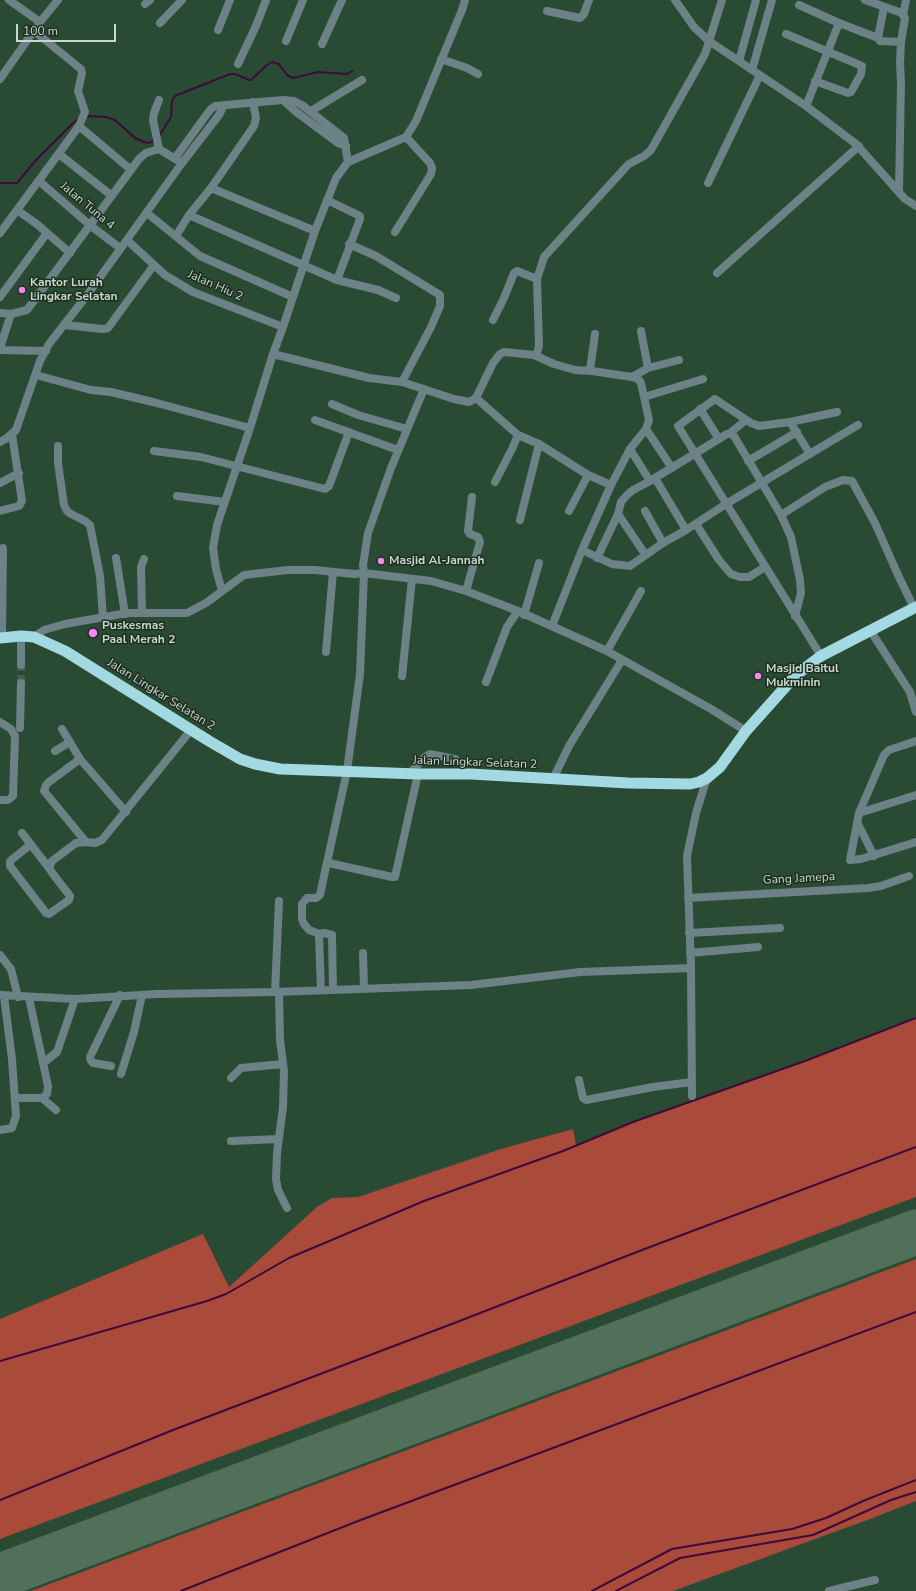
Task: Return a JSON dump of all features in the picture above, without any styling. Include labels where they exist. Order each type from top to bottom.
[{"type":"highway","name":"Jalan Lingkar Selatan 2","points":[[1,638],[21,636],[34,637],[55,646],[84,662],[191,730],[240,759],[255,764],[280,769],[347,772],[471,774],[553,779],[690,784],[707,778],[720,767],[746,730],[796,675],[821,656],[915,607]]},
{"type":"street","points":[[9,0],[40,22]]},
{"type":"street","points":[[0,79],[40,22],[58,0]]},
{"type":"street","points":[[160,23],[182,0]]},
{"type":"street","points":[[218,30],[230,0]]},
{"type":"street","points":[[238,64],[256,26],[266,0]]},
{"type":"street","points":[[286,40],[303,0]]},
{"type":"street","points":[[322,44],[342,0]]},
{"type":"street","points":[[222,591],[216,570],[213,548],[217,525],[238,466],[273,354],[315,231],[336,178],[348,162],[406,137],[416,121],[465,0]]},
{"type":"street","points":[[547,11],[580,18],[584,14],[589,0]]},
{"type":"street","points":[[675,0],[694,27],[709,41],[806,106],[859,146],[905,199],[916,206]]},
{"type":"street","points":[[534,356],[537,353],[539,346],[537,279],[544,257],[629,164],[644,156],[651,150],[705,54],[722,0]]},
{"type":"street","points":[[739,61],[756,0]]},
{"type":"street","points":[[752,70],[772,0]]},
{"type":"street","points":[[864,0],[902,13],[903,15]]},
{"type":"street","points":[[898,190],[901,42],[905,18],[903,15],[906,0]]},
{"type":"street","points":[[799,5],[878,38],[880,41],[901,42]]},
{"type":"street","points":[[878,38],[884,7]]},
{"type":"street","points":[[806,106],[839,23]]},
{"type":"street","points":[[0,233],[80,125],[85,112],[78,91],[82,74],[80,69],[34,31]]},
{"type":"street","points":[[786,34],[827,52],[861,64],[861,74],[853,91],[848,93],[815,81]]},
{"type":"street","points":[[441,59],[467,68],[478,74]]},
{"type":"street","points":[[708,183],[760,75]]},
{"type":"street","points":[[311,111],[362,80]]},
{"type":"street","points":[[159,100],[154,113],[153,124],[158,143],[179,160]]},
{"type":"street","points":[[0,442],[16,430],[40,361],[46,350],[147,212],[179,160],[219,115],[223,106],[253,102],[283,100],[294,101],[311,111],[344,138],[348,162]]},
{"type":"street","points":[[283,100],[295,111],[332,138],[346,146]]},
{"type":"street","points":[[176,236],[189,215],[211,188],[256,122],[253,102]]},
{"type":"street","points":[[80,125],[130,169]]},
{"type":"street","points":[[395,232],[431,174],[432,168],[430,163],[406,137]]},
{"type":"street","points":[[0,313],[11,314],[27,310],[91,226],[130,169],[139,159],[158,143]]},
{"type":"street","points":[[717,272],[859,146]]},
{"type":"street","points":[[59,154],[112,196]]},
{"type":"street","name":"Jalan Tuna 4","points":[[39,181],[91,226],[120,248]]},
{"type":"street","points":[[211,188],[315,231]]},
{"type":"street","points":[[327,200],[360,216],[337,280]]},
{"type":"street","points":[[17,210],[70,253]]},
{"type":"street","points":[[147,212],[200,256],[293,297]]},
{"type":"street","points":[[189,215],[304,264],[337,280],[378,290],[396,298]]},
{"type":"street","points":[[0,297],[47,233]]},
{"type":"street","name":"Jalan Hiu 2","points":[[126,240],[165,275],[193,292],[283,327]]},
{"type":"street","points":[[350,244],[376,256],[440,295],[440,306],[431,327],[402,382]]},
{"type":"street","points":[[65,325],[103,330],[108,328],[154,265]]},
{"type":"street","points":[[493,320],[514,273],[517,271],[537,279]]},
{"type":"street","points":[[11,314],[0,349],[46,350]]},
{"type":"street","points":[[641,331],[648,368]]},
{"type":"street","points":[[592,371],[589,368],[595,334]]},
{"type":"street","points":[[273,354],[368,378],[402,382],[454,399],[469,402],[476,398],[493,363],[500,354],[504,352],[534,356],[575,370],[592,371],[638,379],[641,383],[649,415],[646,429],[630,449],[611,485],[582,550],[552,626]]},
{"type":"street","points":[[632,377],[648,368],[679,360]]},
{"type":"street","points":[[36,375],[85,389],[111,392],[153,402],[250,428]]},
{"type":"street","points":[[644,397],[703,379]]},
{"type":"street","points":[[333,990],[332,935],[324,933],[318,934],[309,930],[302,919],[302,904],[306,898],[316,898],[320,895],[347,772],[360,674],[364,573],[363,565],[368,533],[398,450],[424,389]]},
{"type":"street","points":[[476,398],[518,435],[539,444],[588,475],[611,485]]},
{"type":"street","points":[[821,656],[678,426],[715,399],[746,420],[760,426],[790,422],[837,412]]},
{"type":"street","points":[[332,404],[358,414],[407,429]]},
{"type":"street","points":[[700,409],[719,440]]},
{"type":"street","points":[[315,420],[398,450]]},
{"type":"street","points":[[597,558],[618,514],[621,502],[627,495],[633,490],[653,480],[719,440],[746,420]]},
{"type":"street","points":[[790,422],[810,454]]},
{"type":"street","points":[[582,550],[612,564],[630,566],[645,554],[858,425]]},
{"type":"street","points":[[646,429],[672,468]]},
{"type":"street","points":[[154,451],[201,457],[326,489],[329,486],[349,432]]},
{"type":"street","points":[[748,461],[797,432]]},
{"type":"street","points":[[730,433],[734,436],[762,483],[791,537],[800,580],[800,592],[795,616]]},
{"type":"street","points":[[0,511],[19,506],[22,503],[19,473],[12,434]]},
{"type":"street","points":[[495,482],[518,435]]},
{"type":"street","points":[[520,520],[539,444]]},
{"type":"street","points":[[58,446],[58,463],[64,505],[67,511],[90,525],[100,576],[103,618]]},
{"type":"street","points":[[630,449],[653,480],[686,530]]},
{"type":"street","points":[[0,483],[19,473]]},
{"type":"street","points":[[569,511],[588,475]]},
{"type":"street","points":[[780,515],[825,486],[843,480],[852,481],[875,522],[898,575],[915,607]]},
{"type":"street","points":[[176,496],[225,502]]},
{"type":"street","points":[[466,591],[480,539],[477,536],[470,534],[468,531],[472,497]]},
{"type":"street","points":[[645,511],[663,543]]},
{"type":"street","points":[[618,514],[645,554]]},
{"type":"street","points":[[696,524],[719,560],[731,574],[740,577],[749,577],[765,567]]},
{"type":"street","points":[[1,638],[3,548]]},
{"type":"street","points":[[116,558],[125,614]]},
{"type":"street","points":[[142,613],[141,567],[144,559]]},
{"type":"street","points":[[486,682],[507,627],[521,613],[539,563]]},
{"type":"street","points":[[34,637],[44,630],[125,614],[187,613],[206,603],[244,575],[288,570],[315,570],[354,574],[364,573],[431,581],[466,591],[552,626],[607,651],[746,730]]},
{"type":"street","points":[[326,652],[333,572]]},
{"type":"street","points":[[402,676],[412,579]]},
{"type":"street","points":[[607,651],[641,591]]},
{"type":"street","points":[[870,630],[913,693],[916,712]]},
{"type":"street","points":[[21,636],[21,665]]},
{"type":"street","points":[[553,779],[569,746],[622,660]]},
{"type":"street","points":[[20,728],[21,683]]},
{"type":"street","points":[[0,722],[11,729],[15,736],[13,796],[8,800],[0,800]]},
{"type":"street","points":[[62,730],[80,759],[126,812]]},
{"type":"street","points":[[50,868],[52,862],[76,843],[95,843],[102,840],[191,730]]},
{"type":"street","points":[[916,740],[889,750],[884,755],[859,814],[850,860],[874,856],[916,842]]},
{"type":"street","points":[[55,751],[70,742]]},
{"type":"street","points":[[327,862],[331,865],[392,877],[395,876],[414,773],[425,757],[430,754],[455,759]]},
{"type":"street","points":[[80,759],[46,785],[44,791],[86,842]]},
{"type":"street","points":[[692,1096],[691,968],[687,856],[696,812],[707,778]]},
{"type":"street","points":[[859,814],[916,795]]},
{"type":"street","points":[[858,824],[874,856]]},
{"type":"street","points":[[22,834],[50,868],[70,897],[69,900],[49,914],[46,913],[10,866],[10,861],[30,845]]},
{"type":"street","name":"Gang Jamepa","points":[[688,898],[868,888],[881,886],[909,876]]},
{"type":"street","points":[[279,901],[277,992],[283,1064],[282,1107],[276,1179],[278,1190],[287,1208]]},
{"type":"street","points":[[689,933],[780,928]]},
{"type":"street","points":[[318,934],[320,945],[321,990]]},
{"type":"street","points":[[690,953],[758,947]]},
{"type":"street","points":[[363,953],[364,988]]},
{"type":"street","points":[[0,955],[11,969],[18,997]]},
{"type":"street","points":[[0,1130],[10,1130],[16,1116],[12,1059],[2,996],[75,999],[157,994],[277,992],[471,985],[580,972],[691,968]]},
{"type":"street","points":[[121,1074],[134,1032],[142,995]]},
{"type":"street","points":[[111,1066],[93,1063],[90,1061],[90,1057],[120,996]]},
{"type":"street","points":[[14,1098],[42,1098],[47,1094],[48,1090],[29,998]]},
{"type":"street","points":[[43,1063],[52,1058],[57,1052],[75,999]]},
{"type":"street","points":[[231,1078],[241,1068],[283,1064]]},
{"type":"street","points":[[578,1080],[583,1098],[586,1100],[653,1087],[692,1082]]},
{"type":"street","points":[[42,1098],[56,1110]]},
{"type":"street","points":[[231,1141],[279,1139]]},
{"type":"street","points":[[829,1591],[875,1580]]},
{"type":"shaded area","points":[[916,1018],[916,1197],[0,1539],[0,1319],[203,1234],[229,1287],[317,1207],[332,1198],[358,1197],[501,1149],[573,1129],[576,1145],[633,1122],[805,1061]]},
{"type":"shaded area","points":[[916,1259],[916,1501],[870,1519],[673,1591],[31,1591]]},
{"type":"waterway","points":[[159,136],[171,117],[172,101],[175,96],[230,74],[235,74],[251,80],[272,62],[279,64],[287,75],[293,78],[318,72],[347,74],[352,71]]},
{"type":"waterway","points":[[86,117],[106,117],[115,120],[135,138],[144,142],[150,143],[155,139]]},
{"type":"waterway","points":[[0,183],[17,183],[36,160],[73,123],[78,120]]},
{"type":"waterway","points":[[0,1361],[207,1301],[226,1294],[289,1258],[424,1201],[563,1151],[633,1122],[805,1061],[916,1018]]},
{"type":"waterway","points":[[0,1500],[173,1430],[642,1250],[916,1147]]},
{"type":"waterway","points":[[181,1591],[358,1521],[916,1312]]},
{"type":"waterway","points":[[592,1591],[672,1549],[792,1529],[826,1518],[863,1501],[916,1480]]},
{"type":"waterway","points":[[616,1591],[680,1558],[813,1535],[891,1500],[916,1492]]},
{"type":"runway","points":[[0,1576],[916,1232]]},
{"type":"tunnel","points":[[21,665],[21,683]]},
{"type":"place","name":"Kantor Lurah Lingkar Selatan","points":[[22,290]]},
{"type":"place","name":"Masjid Al-Jannah","points":[[381,561]]},
{"type":"place","name":"Puskesmas Paal Merah 2","points":[[93,633]]},
{"type":"place","name":"Masjid Baitul Mukminin","points":[[758,676]]}]
